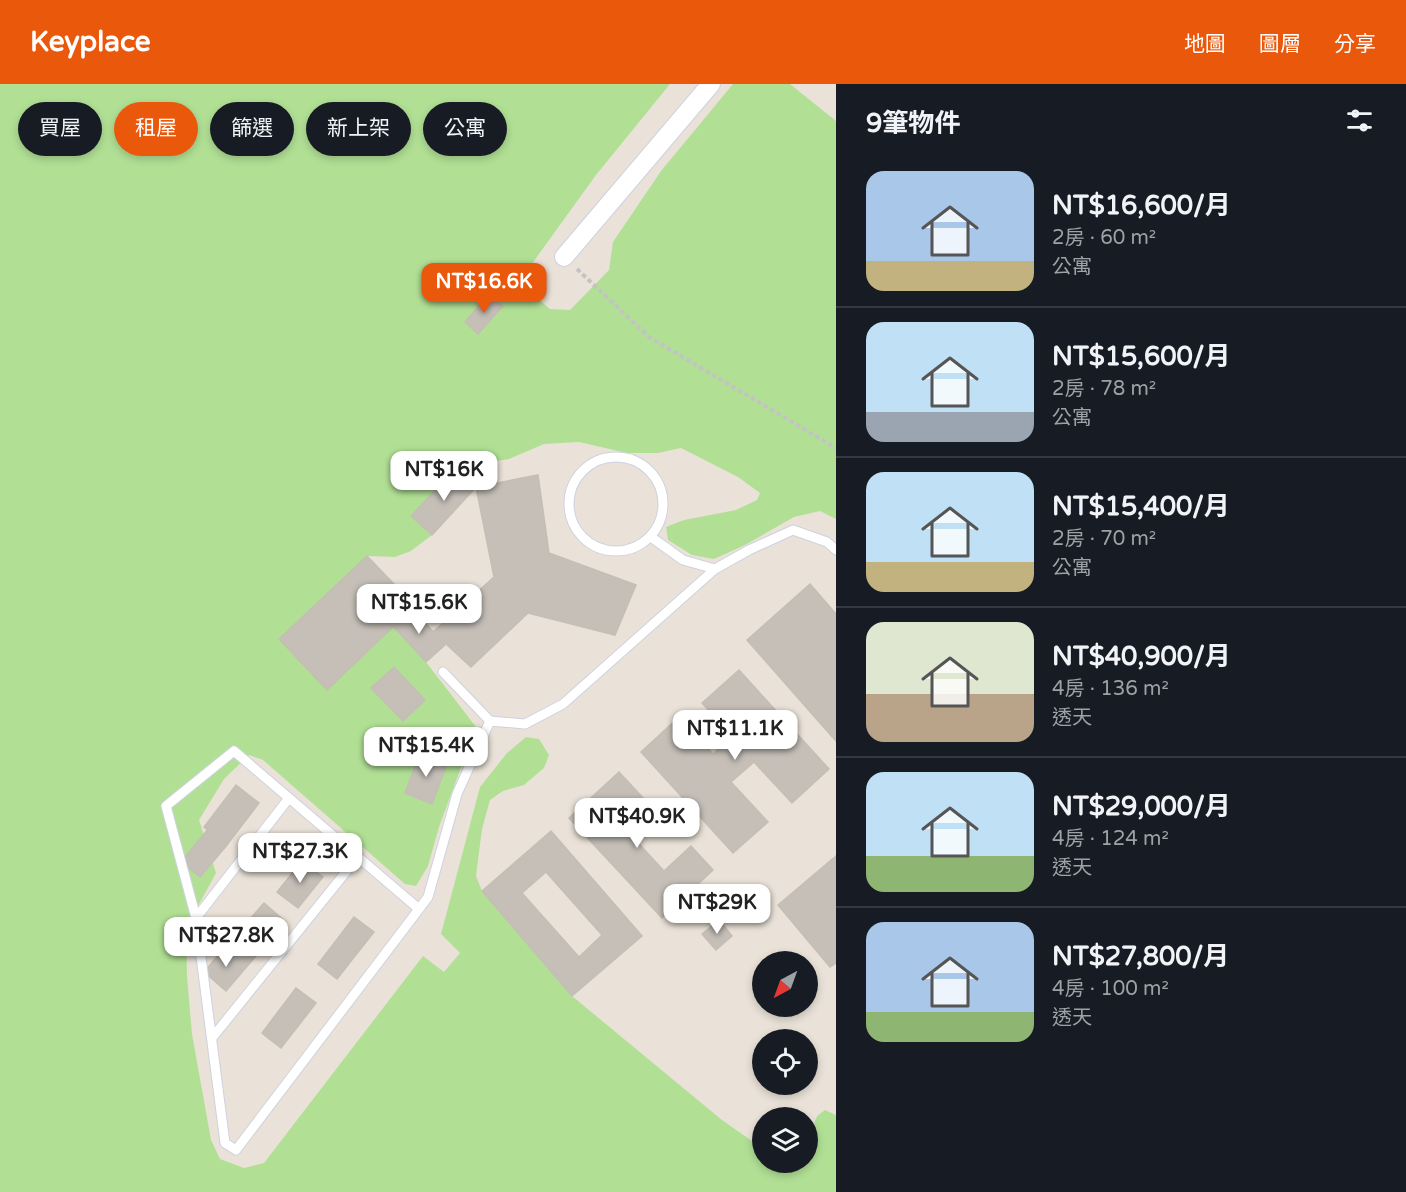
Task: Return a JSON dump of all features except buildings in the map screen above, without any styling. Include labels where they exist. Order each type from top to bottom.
[{"type":"street","points":[[564,257],[711,84]]},
{"type":"lane","points":[[613,457],[632,459],[648,469],[659,484],[664,502],[661,520],[651,537],[637,548],[619,552],[600,550],[584,540],[573,525],[568,507],[570,488],[580,472],[595,461],[613,457]]},
{"type":"lane","points":[[443,672],[490,722],[525,724],[563,704],[715,570],[749,550],[793,530],[827,542],[836,550]]},
{"type":"lane","points":[[651,537],[682,560],[715,570]]},
{"type":"lane","points":[[419,909],[234,751],[166,806],[196,918],[225,1143],[236,1150],[429,897],[457,794],[490,722]]},
{"type":"lane","points":[[196,918],[290,798]]},
{"type":"lane","points":[[212,1038],[358,857]]},
{"type":"path","points":[[564,257],[649,337],[836,448]]},
{"type":"green space","points":[[0,84],[670,84],[596,175],[531,265],[537,298],[550,309],[570,310],[609,270],[613,242],[661,171],[733,84],[790,84],[836,121],[836,519],[820,511],[794,517],[745,545],[714,559],[692,555],[668,540],[666,527],[684,520],[736,510],[757,500],[760,493],[738,477],[681,448],[658,453],[627,453],[579,442],[544,444],[509,459],[456,468],[411,516],[432,535],[411,551],[395,557],[367,556],[280,639],[393,626],[426,662],[476,727],[439,827],[428,866],[416,886],[405,884],[263,760],[249,755],[224,779],[199,820],[216,873],[186,928],[187,977],[192,1034],[211,1140],[220,1159],[244,1168],[264,1163],[423,956],[444,972],[460,953],[441,934],[480,787],[507,753],[526,737],[539,739],[549,755],[544,768],[524,785],[503,791],[490,800],[482,829],[476,876],[482,891],[572,996],[722,1120],[752,1141],[752,1173],[818,1173],[818,1115],[825,1110],[836,1115],[836,1192],[0,1192]]}]
